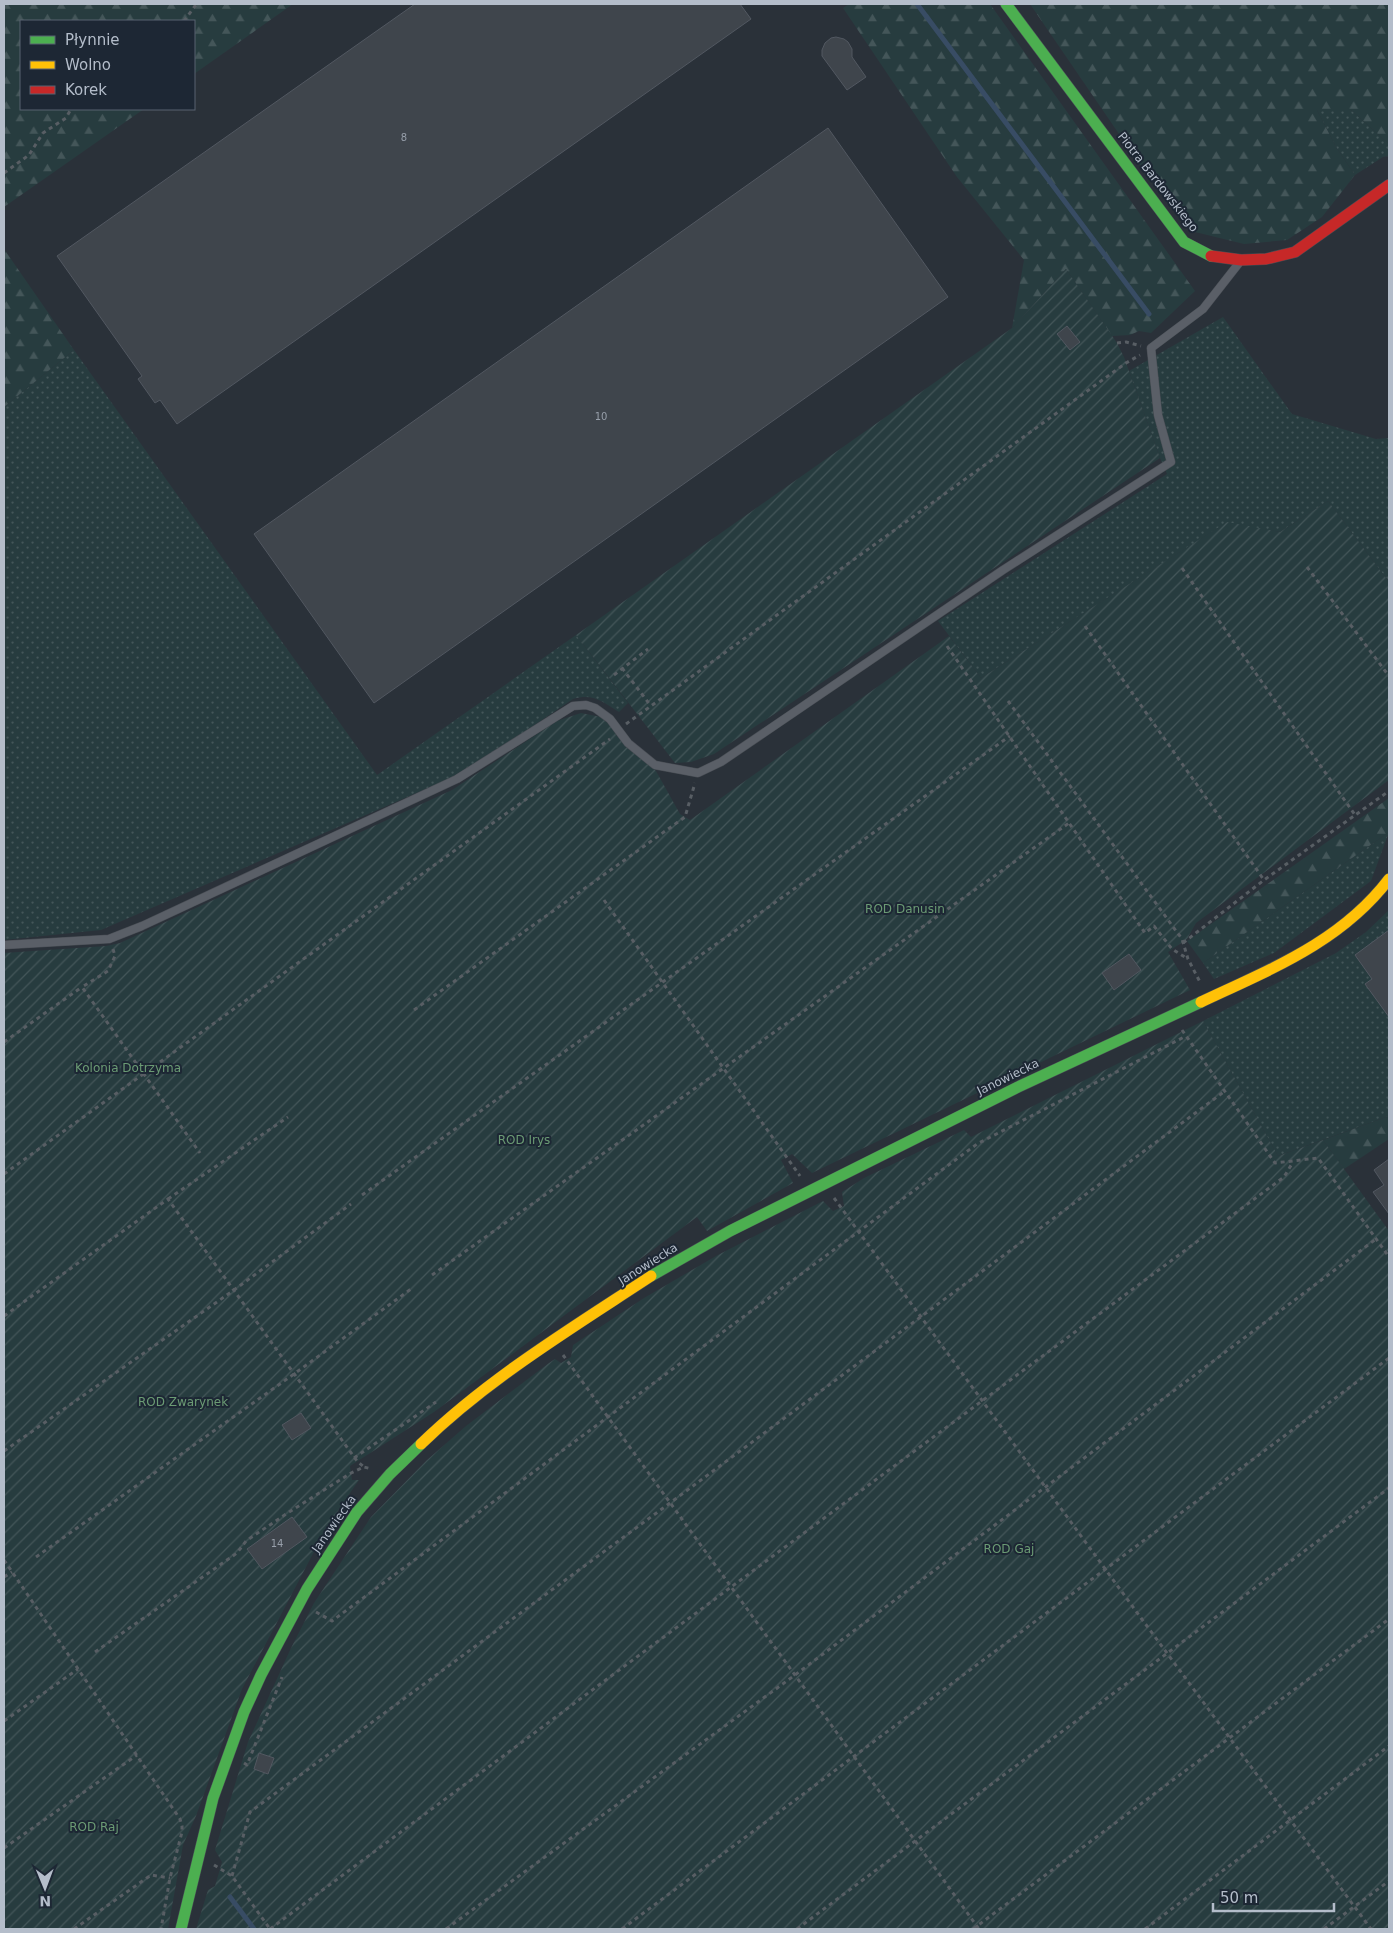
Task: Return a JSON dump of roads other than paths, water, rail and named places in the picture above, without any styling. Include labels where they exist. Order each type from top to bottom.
[{"type":"street","name":"Piotra Bardowskiego","points":[[1006,4],[1184,242],[1211,256],[1241,260],[1266,259],[1294,252],[1389,185]]},
{"type":"street","name":"Janowiecka","points":[[181,1929],[213,1798],[244,1712],[269,1660],[307,1589],[357,1512],[390,1474],[446,1420],[528,1358],[652,1275],[730,1231],[1018,1087],[1267,972],[1326,940],[1347,926],[1387,886]]},
{"type":"lane","points":[[4,945],[109,939],[151,922],[457,779],[573,706],[586,705],[602,713],[610,719],[628,743],[655,765],[698,772],[721,762],[1003,570],[1171,462],[1158,415],[1152,348],[1203,309],[1241,260]]},
{"type":"waterway","points":[[917,4],[1149,314]]},
{"type":"waterway","points":[[230,1897],[254,1929]]},
{"type":"park label","name":"ROD Danusin","points":[[905,909]]},
{"type":"park label","name":"Kolonia Dotrzyma","points":[[128,1068]]},
{"type":"park label","name":"ROD Irys","points":[[524,1140]]},
{"type":"park label","name":"ROD Zwarynek","points":[[183,1402]]},
{"type":"park label","name":"ROD Gaj","points":[[1009,1549]]},
{"type":"park label","name":"ROD Raj","points":[[94,1827]]}]
